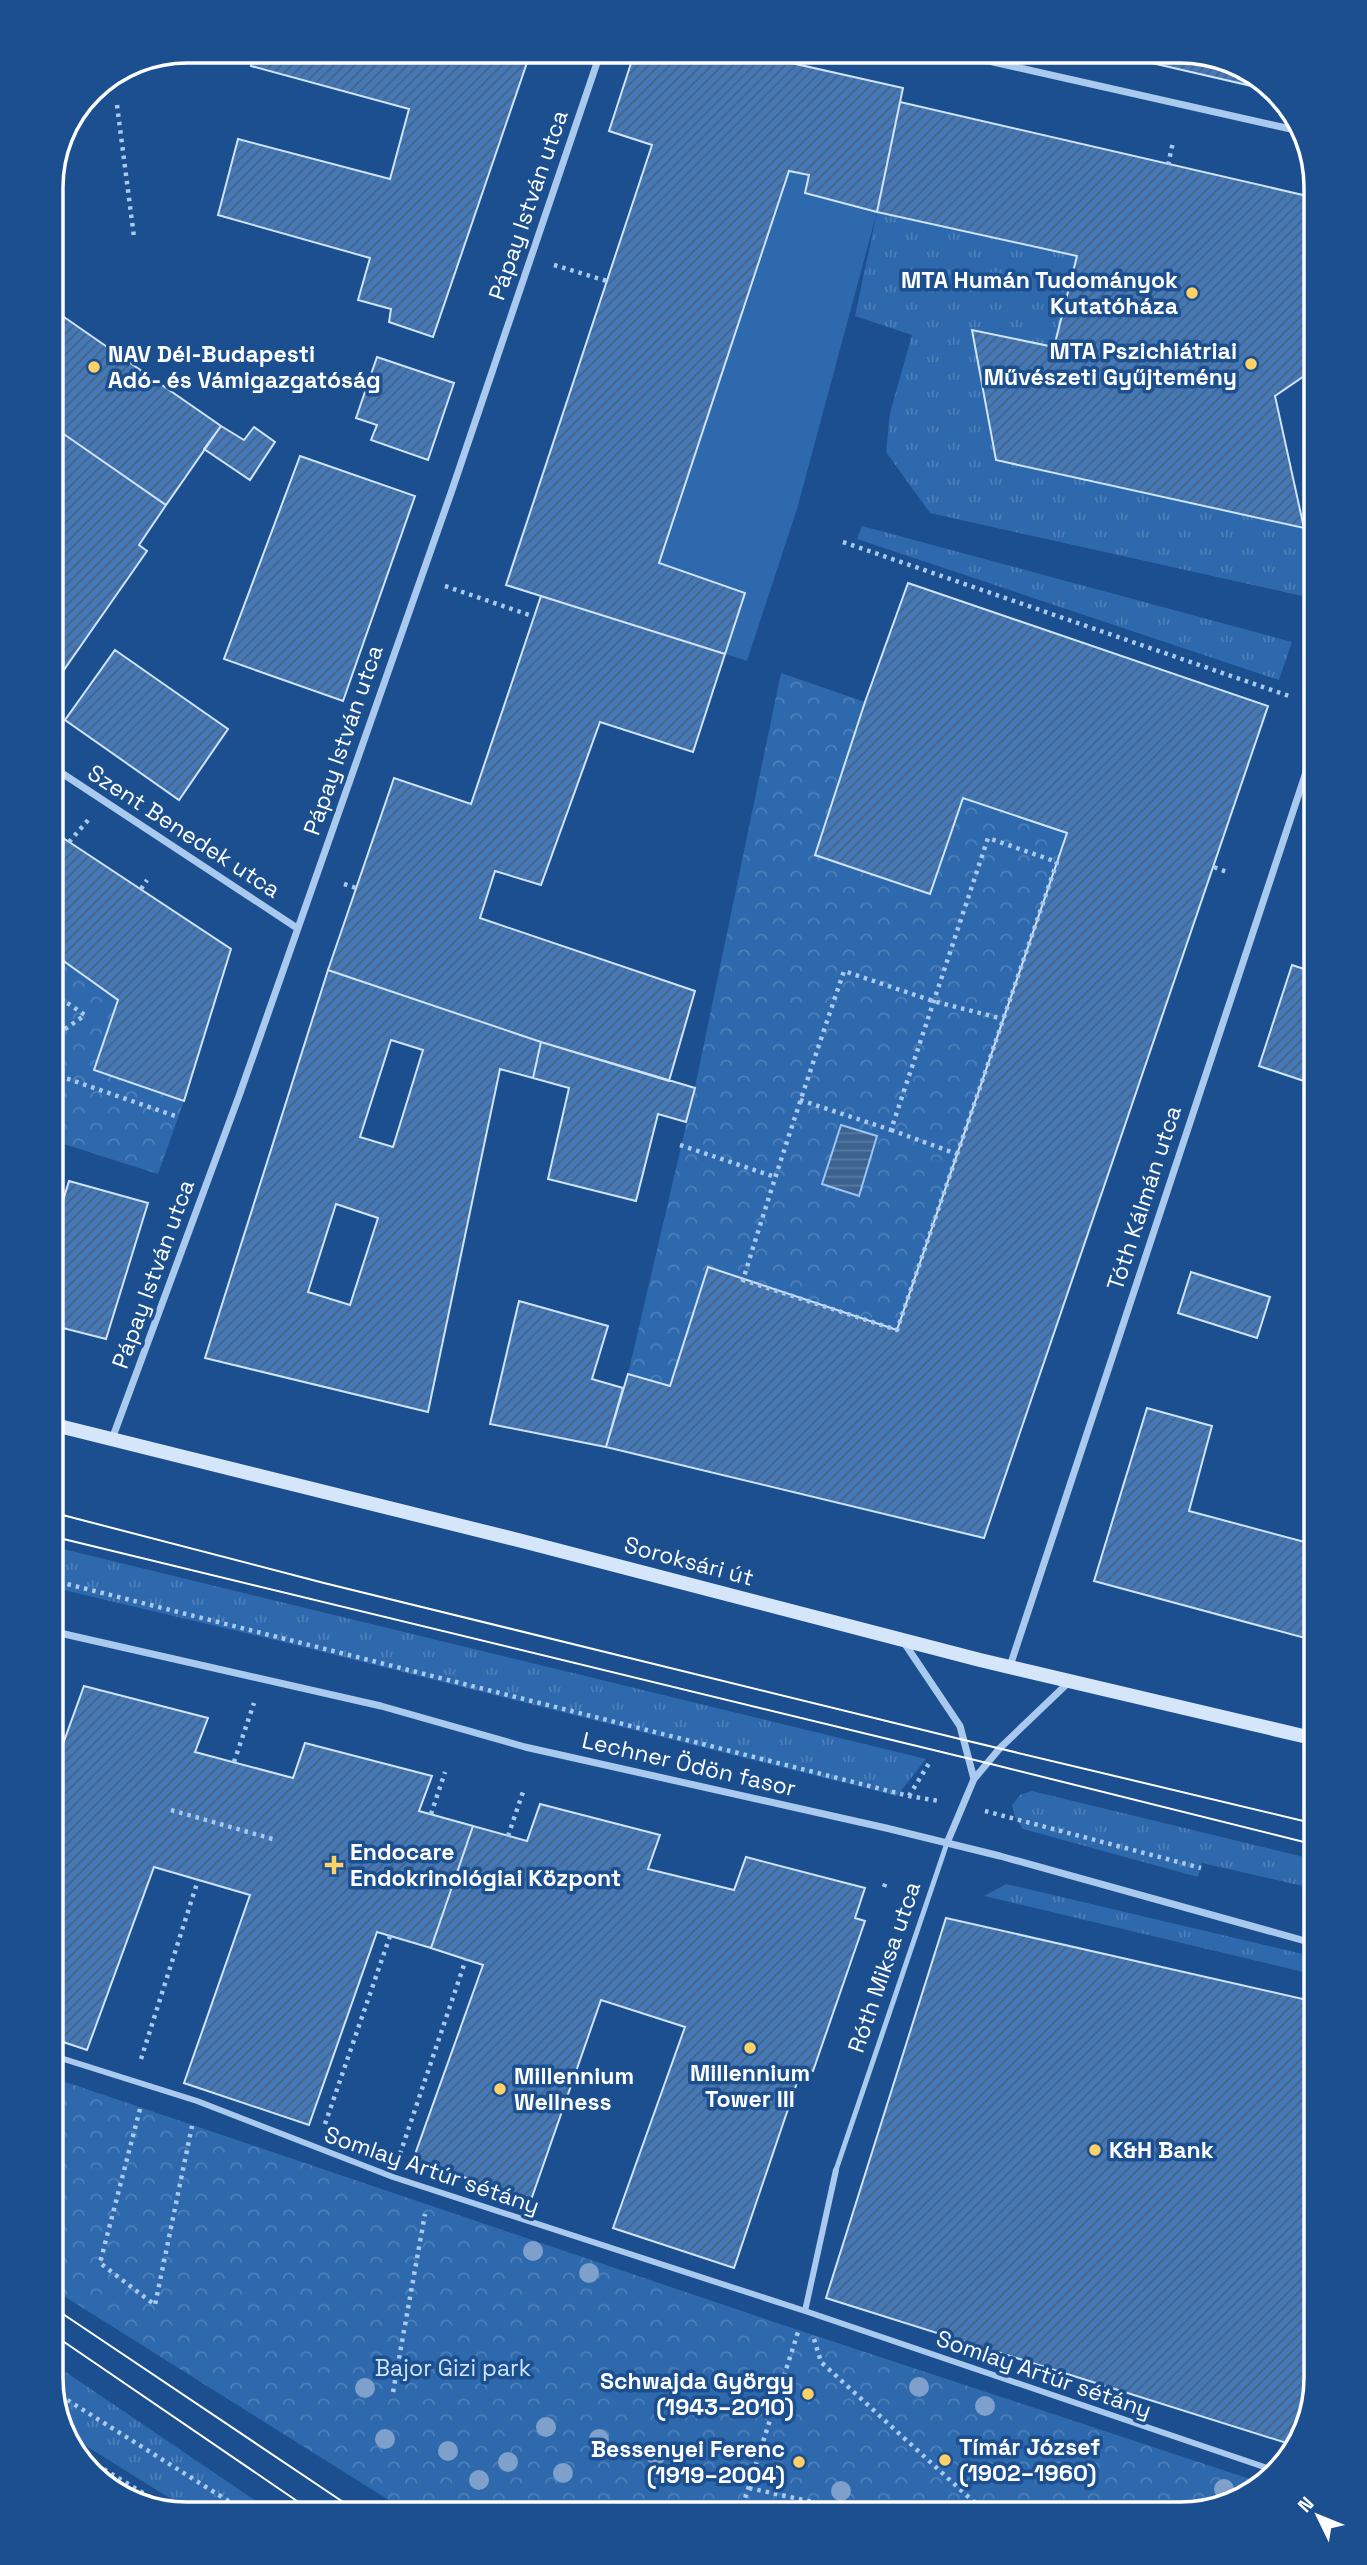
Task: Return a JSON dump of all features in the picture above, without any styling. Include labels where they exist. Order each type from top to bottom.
[{"type":"main road","name":"Soroksári út","points":[[63,1427],[522,1541],[1010,1667],[1304,1736]]},
{"type":"street","name":"Pápay István utca","points":[[113,1439],[239,1096],[452,489],[597,63]]},
{"type":"street","points":[[997,63],[1289,129]]},
{"type":"street","name":"Szent Benedek utca","points":[[63,774],[297,928]]},
{"type":"street","name":"Tóth Kálmán utca","points":[[1010,1667],[1304,777]]},
{"type":"street","name":"Lechner Ödön fasor","points":[[63,1633],[381,1706],[525,1747],[947,1843],[1304,1941]]},
{"type":"street","points":[[902,1640],[960,1726],[974,1779]]},
{"type":"street","name":"Róth Miksa utca","points":[[947,1843],[974,1779],[1000,1748],[1069,1681]]},
{"type":"street","name":"Somlay Artúr sétány","points":[[63,2059],[197,2101],[393,2177],[805,2311],[1266,2467]]},
{"type":"street","points":[[805,2311],[836,2170]]},
{"type":"lane","name":"Róth Miksa utca","points":[[836,2170],[947,1843]]},
{"type":"path","points":[[117,105],[134,237]]},
{"type":"path","points":[[1168,165],[1173,142]]},
{"type":"path","points":[[553,264],[607,281]]},
{"type":"path","points":[[843,542],[1289,696]]},
{"type":"path","points":[[445,586],[535,617]]},
{"type":"path","points":[[891,1130],[933,1001],[988,838],[1057,862],[897,1330],[743,1280],[844,971],[933,1001],[1003,1019]]},
{"type":"path","points":[[1214,867],[1229,873]]},
{"type":"path","points":[[141,889],[147,880]]},
{"type":"path","points":[[344,884],[356,888]]},
{"type":"path","points":[[63,1000],[85,1015],[63,1030]]},
{"type":"path","points":[[63,1077],[178,1117]]},
{"type":"path","points":[[800,1100],[957,1154]]},
{"type":"path","points":[[680,1145],[775,1177]]},
{"type":"path","points":[[63,1583],[909,1797],[963,1805],[1200,1868]]},
{"type":"path","points":[[234,1762],[261,1679]]},
{"type":"path","points":[[909,1797],[931,1760]]},
{"type":"path","points":[[431,1814],[445,1772]]},
{"type":"path","points":[[508,1836],[524,1789]]},
{"type":"path","points":[[171,1810],[276,1840]]},
{"type":"path","points":[[884,1888],[887,1879]]},
{"type":"path","points":[[135,2080],[198,1880]]},
{"type":"path","points":[[316,2149],[390,1936]]},
{"type":"path","points":[[393,2177],[466,1959]]},
{"type":"path","points":[[146,2084],[100,2263],[155,2305],[197,2101]]},
{"type":"path","points":[[393,2392],[429,2189]]},
{"type":"path","points":[[744,2502],[805,2311]]},
{"type":"path","points":[[805,2311],[821,2362],[974,2502]]},
{"type":"path","points":[[65,2398],[230,2502]]},
{"type":"path","points":[[101,2467],[147,2495]]},
{"type":"path","points":[[748,2488],[812,2502]]},
{"type":"green space","points":[[789,171],[809,175],[805,193],[877,212],[797,509],[747,661],[725,654],[745,593],[659,563]]},
{"type":"green space","points":[[877,212],[1077,256],[1054,347],[973,331],[996,460],[1304,528],[1304,596],[930,513],[886,452],[890,413],[912,335],[855,316]]},
{"type":"green space","points":[[862,526],[1292,642],[1279,680],[857,539]]},
{"type":"green space","points":[[781,673],[865,702],[815,855],[930,894],[963,798],[1067,833],[897,1330],[670,1386],[628,1374],[695,1087]]},
{"type":"green space","points":[[63,961],[118,1000],[94,1070],[184,1101],[158,1174],[63,1144]]},
{"type":"green space","points":[[63,1549],[926,1759],[897,1796],[275,1640],[63,1590]]},
{"type":"green space","points":[[1032,1791],[1304,1857],[1304,1886],[1202,1863],[1198,1877],[1023,1829],[1015,1817],[1012,1805],[1020,1795]]},
{"type":"green space","points":[[1006,1884],[1304,1954],[1304,1972],[984,1896]]},
{"type":"green space","name":"Bajor Gizi park","points":[[63,2081],[774,2322],[1250,2479],[1227,2493],[1188,2502],[392,2502],[63,2296]]},
{"type":"green space","points":[[63,2370],[257,2502],[175,2501],[83,2444],[72,2425],[65,2402]]},
{"type":"shaded area","points":[[841,1125],[877,1136],[859,1196],[822,1184]]},
{"type":"building","points":[[252,63],[527,63],[433,337],[389,322],[391,309],[358,300],[370,258],[218,215],[238,139],[390,179],[409,109],[251,66]]},
{"type":"building","points":[[631,63],[792,63],[903,88],[877,212],[805,193],[809,175],[789,171],[659,563],[745,593],[725,654],[506,585],[652,145],[609,131]]},
{"type":"building","points":[[1152,63],[1204,65],[1235,76],[1252,86]]},
{"type":"building","name":"MTA Humán Tudományok Kutatóháza","points":[[900,102],[1304,195],[1304,376],[1275,396],[1304,528],[996,460],[972,330],[1054,347],[1077,256],[877,212]]},
{"type":"building","name":"NAV Dél-Budapesti Adó- és Vámigazgatóság","points":[[63,316],[221,426],[166,505],[63,434]]},
{"type":"building","points":[[377,357],[454,383],[428,460],[371,440],[377,425],[356,418]]},
{"type":"building","points":[[221,426],[244,440],[254,427],[275,442],[250,480],[204,449]]},
{"type":"building","name":"NAV Dél-Budapesti Adó- és Vámigazgatóság","points":[[63,434],[166,505],[139,545],[147,551],[63,671]]},
{"type":"building","points":[[300,456],[415,496],[343,701],[224,659]]},
{"type":"building","points":[[908,583],[1268,706],[984,1538],[606,1447],[628,1374],[670,1386],[708,1267],[897,1330],[1067,833],[963,798],[930,894],[815,855],[865,702]]},
{"type":"building","points":[[541,596],[725,654],[693,752],[600,722],[541,885],[495,871],[480,918],[695,991],[669,1081],[541,1042],[328,970],[394,778],[471,804]]},
{"type":"building","points":[[115,650],[228,729],[179,800],[65,720]]},
{"type":"building","points":[[63,838],[231,949],[184,1101],[94,1070],[118,1000],[63,961]]},
{"type":"building","points":[[1292,965],[1304,969],[1304,1081],[1259,1066]]},
{"type":"building","points":[[328,970],[541,1042],[533,1078],[500,1069],[428,1412],[205,1358]],"holes":[[[391,1040],[423,1050],[393,1147],[360,1137]],[[336,1204],[378,1218],[350,1305],[308,1292]]]},
{"type":"building","points":[[541,1042],[695,1088],[686,1122],[658,1114],[636,1201],[548,1179],[569,1088],[533,1078]]},
{"type":"building","points":[[69,1181],[148,1203],[106,1339],[63,1328],[63,1201]]},
{"type":"building","points":[[1191,1272],[1270,1297],[1257,1338],[1178,1313]]},
{"type":"building","points":[[519,1301],[608,1326],[592,1379],[623,1388],[606,1447],[490,1424]]},
{"type":"building","points":[[1147,1408],[1212,1426],[1189,1511],[1304,1542],[1304,1638],[1094,1581]]},
{"type":"building","points":[[84,1686],[208,1718],[195,1752],[293,1778],[305,1743],[432,1776],[419,1811],[473,1826],[431,1948],[377,1932],[309,2125],[184,2083],[250,1895],[154,1867],[87,2050],[63,2042],[63,1744]]},
{"type":"building","name":"Millennium Tower III","points":[[540,1804],[660,1835],[648,1869],[734,1890],[746,1857],[865,1888],[855,1918],[865,1921],[813,2071],[802,2068],[734,2268],[613,2228],[685,2027],[601,2000],[531,2200],[413,2160],[483,1965],[431,1948],[473,1826],[527,1841]]},
{"type":"building","name":"K&H Bank","points":[[946,1918],[1304,1999],[1304,2378],[1300,2410],[1285,2443],[826,2298]]},
{"type":"tram line","points":[[63,1515],[324,1583],[1304,1821]]},
{"type":"tram line","points":[[63,1539],[1304,1842]]},
{"type":"tram line","points":[[63,2314],[343,2502]]},
{"type":"tram line","points":[[63,2341],[298,2502]]},
{"type":"place","name":"MTA Humán Tudományok Kutatóháza","points":[[1192,293]]},
{"type":"place","name":"MTA Pszichiátriai Művészeti Gyűjtemény","points":[[1251,364]]},
{"type":"place","name":"NAV Dél-Budapesti Adó- és Vámigazgatóság","points":[[94,367]]},
{"type":"place","name":"Endocare Endokrinológiai Központ","points":[[334,1865]]},
{"type":"place","name":"Millennium Tower III","points":[[750,2048]]},
{"type":"place","name":"Millennium Wellness","points":[[500,2089]]},
{"type":"place","name":"K&H Bank","points":[[1095,2150]]},
{"type":"place","name":"Schwajda György (1943–2010)","points":[[808,2394]]},
{"type":"place","name":"Tímár József (1902–1960)","points":[[945,2460]]},
{"type":"place","name":"Bessenyei Ferenc (1919–2004)","points":[[799,2462]]}]
